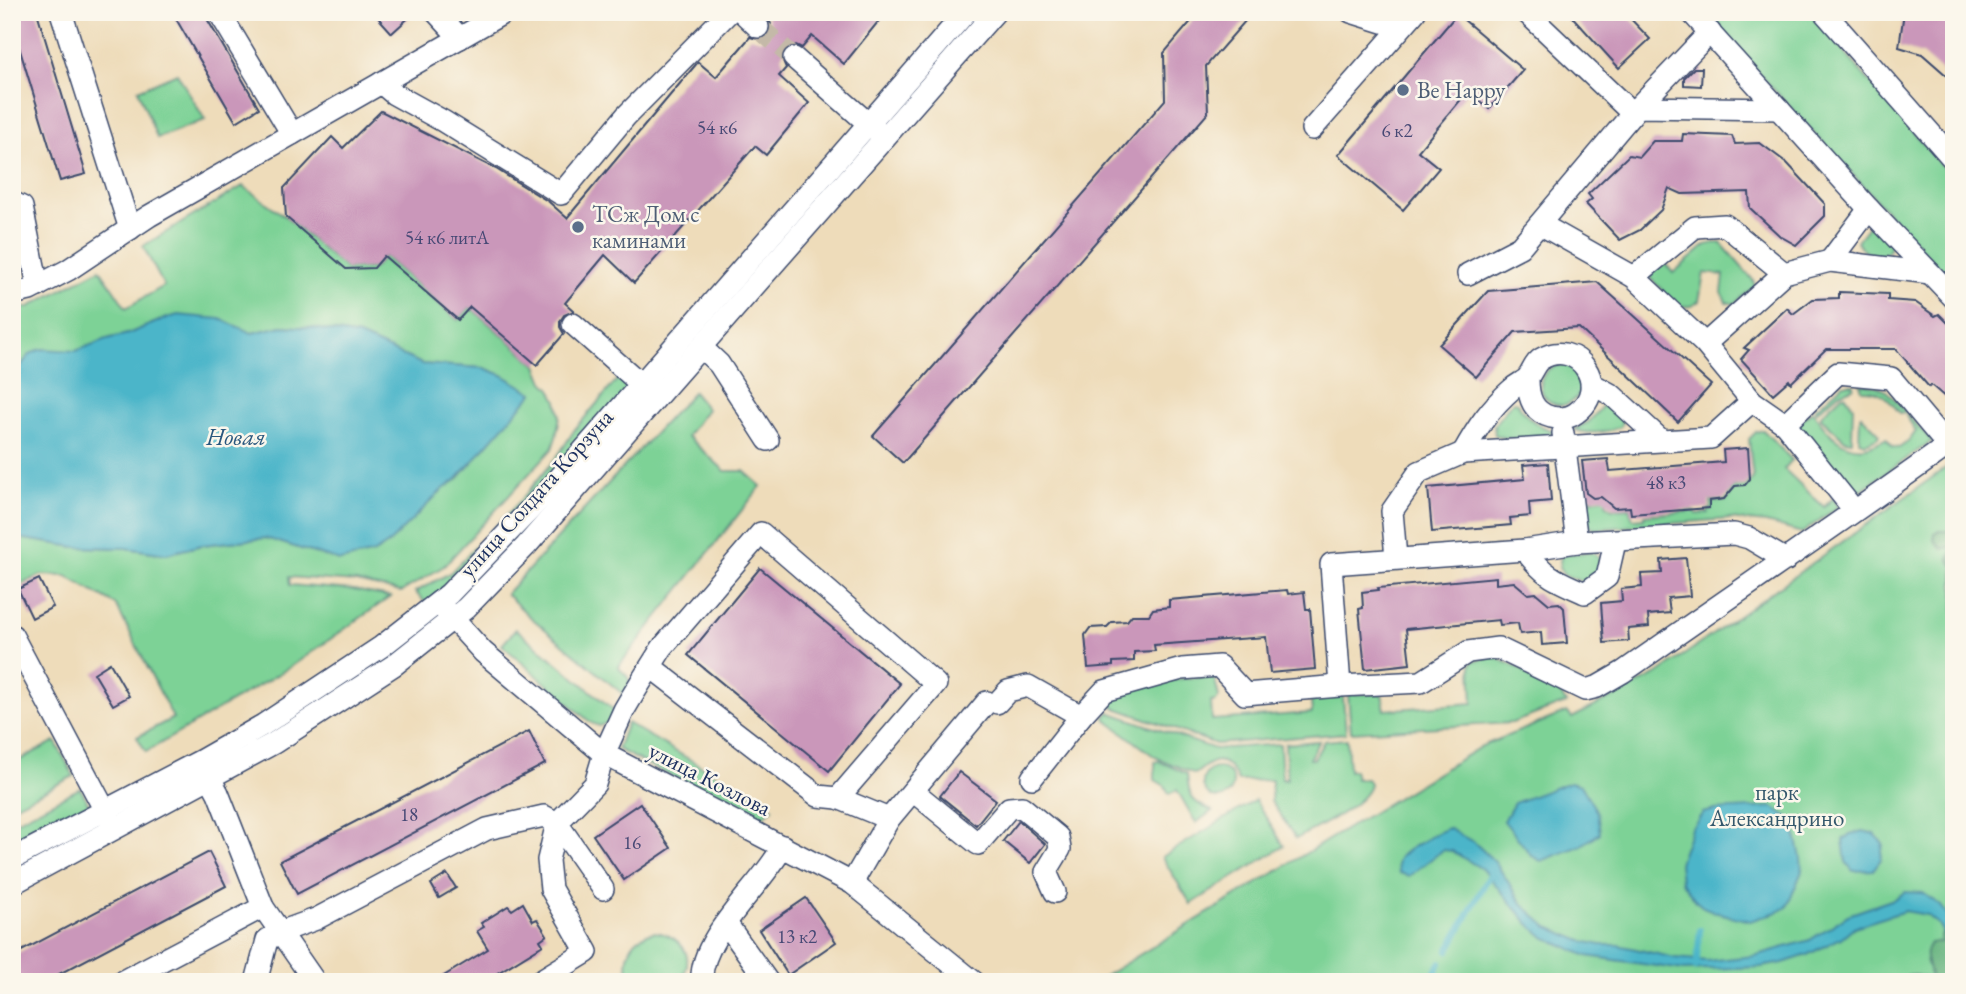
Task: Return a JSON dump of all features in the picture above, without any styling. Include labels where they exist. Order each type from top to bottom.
[{"type":"street","points":[[61,12],[130,229]]},
{"type":"street","points":[[219,12],[292,134]]},
{"type":"street","points":[[436,12],[460,38]]},
{"type":"street","points":[[12,294],[38,286],[68,270],[130,229],[505,12]]},
{"type":"street","points":[[381,83],[394,94],[561,194],[626,116],[729,12]]},
{"type":"street","points":[[741,12],[758,27]]},
{"type":"street","name":"улица Солдата Корзуна","points":[[12,859],[105,810],[274,743],[394,665],[452,619],[526,546],[869,124],[966,12]]},
{"type":"street","name":"улица Солдата Корзуна","points":[[12,884],[115,829],[205,770],[263,725],[381,647],[473,572],[650,391],[702,348],[995,12]]},
{"type":"street","points":[[1351,12],[1407,20]]},
{"type":"street","points":[[1526,12],[1635,110],[1779,109]]},
{"type":"street","points":[[1691,12],[1869,209],[1954,298]]},
{"type":"street","points":[[1824,12],[1954,160]]},
{"type":"street","points":[[1311,129],[1407,20]]},
{"type":"street","points":[[1468,274],[1520,247],[1635,110],[1710,32]]},
{"type":"street","points":[[794,58],[885,138]]},
{"type":"street","points":[[12,202],[22,207],[38,286]]},
{"type":"street","points":[[1830,261],[1869,209]]},
{"type":"street","points":[[1539,224],[1634,277],[1705,344],[1752,401],[1785,424],[1854,510]]},
{"type":"street","points":[[1634,277],[1695,227],[1725,225],[1784,273]]},
{"type":"street","points":[[1705,344],[1784,273],[1830,261],[1930,272]]},
{"type":"street","points":[[573,324],[650,391]]},
{"type":"street","points":[[702,348],[719,364],[768,440]]},
{"type":"street","points":[[1564,354],[1576,358],[1587,368],[1592,384],[1590,397],[1585,407],[1572,416],[1559,419],[1545,415],[1535,407],[1528,394],[1528,379],[1531,370],[1544,357],[1564,354]]},
{"type":"street","points":[[1032,778],[1104,691],[1185,668],[1219,666],[1245,694],[1421,682],[1468,652],[1498,648],[1584,690],[1597,687],[1623,672],[1951,444],[1891,378],[1838,373],[1785,424]]},
{"type":"street","points":[[1463,453],[1486,413],[1514,386],[1528,379]]},
{"type":"street","points":[[1592,384],[1612,395],[1660,439]]},
{"type":"street","points":[[1396,558],[1392,511],[1419,472],[1463,453],[1711,438],[1752,401]]},
{"type":"street","points":[[1559,419],[1566,445],[1577,542]]},
{"type":"street","points":[[538,982],[587,952],[551,889],[548,860],[556,823],[595,785],[604,754],[624,710],[662,648],[761,533],[936,684],[838,798]]},
{"type":"street","points":[[1340,686],[1331,564],[1525,550],[1577,542],[1734,534],[1749,537],[1786,560]]},
{"type":"street","points":[[1525,550],[1539,569],[1585,593],[1607,577],[1615,542]]},
{"type":"street","name":"улица Козлова","points":[[438,603],[483,652],[604,754],[852,883],[960,977]]},
{"type":"street","points":[[12,635],[115,829]]},
{"type":"street","points":[[650,667],[818,796],[838,798],[889,819]]},
{"type":"street","points":[[852,883],[889,819],[992,703],[1008,691],[1028,686],[1081,716]]},
{"type":"street","points":[[205,770],[218,793],[263,907],[315,982]]},
{"type":"street","points":[[913,792],[978,844],[1009,808],[1022,807],[1058,837],[1060,849],[1046,872],[1055,892]]},
{"type":"street","points":[[256,982],[267,940],[280,932],[316,919],[487,829],[544,816],[556,823],[603,889]]},
{"type":"street","points":[[702,982],[706,953],[726,923],[772,867],[783,846]]},
{"type":"street","points":[[121,982],[263,907]]},
{"type":"street","points":[[726,923],[768,982]]},
{"type":"green space","points":[[1702,12],[1810,12],[1954,180],[1954,284]]},
{"type":"green space","points":[[177,73],[205,120],[157,138],[138,90]]},
{"type":"green space","points":[[243,186],[286,217],[346,269],[374,268],[384,256],[458,320],[470,307],[537,365],[544,382],[557,401],[560,416],[552,449],[444,566],[401,592],[356,582],[289,577],[290,585],[353,590],[390,597],[292,666],[146,752],[137,737],[173,718],[116,605],[66,576],[41,575],[12,589],[12,537],[75,547],[126,548],[166,554],[202,545],[266,538],[340,561],[374,553],[388,544],[442,489],[457,480],[532,393],[502,375],[484,368],[422,364],[359,336],[282,326],[252,333],[164,319],[76,351],[30,354],[19,368],[12,369],[12,310],[29,307],[100,269],[126,308],[164,286],[143,246]]},
{"type":"green space","points":[[1869,225],[1875,226],[1891,242],[1885,253],[1870,254],[1857,241]]},
{"type":"green space","points":[[1721,243],[1753,280],[1755,286],[1734,304],[1726,302],[1722,293],[1724,275],[1704,273],[1699,301],[1692,306],[1679,307],[1651,279],[1653,270],[1664,262],[1673,273],[1706,245]]},
{"type":"green space","points":[[1561,365],[1569,366],[1575,371],[1580,377],[1580,393],[1575,399],[1569,404],[1561,405],[1553,404],[1547,399],[1542,393],[1541,385],[1542,377],[1547,371],[1553,366]]},
{"type":"green space","points":[[623,373],[631,386],[565,463],[427,604],[415,592],[450,573],[521,500],[559,454],[575,429]]},
{"type":"green space","points":[[1843,384],[1854,384],[1853,388],[1839,393],[1816,412],[1815,409]]},
{"type":"green space","points":[[1860,384],[1882,389],[1906,412],[1900,413],[1879,393],[1862,390]]},
{"type":"green space","points":[[693,392],[707,409],[687,436],[725,471],[744,471],[761,486],[618,667],[630,682],[624,695],[506,594]]},
{"type":"green space","points":[[1845,395],[1853,406],[1852,441],[1845,440],[1821,418]]},
{"type":"green space","points":[[1512,402],[1517,403],[1533,421],[1555,431],[1525,439],[1495,435],[1494,425]]},
{"type":"green space","points":[[1603,405],[1609,406],[1622,420],[1621,426],[1597,432],[1574,429],[1589,422]]},
{"type":"green space","points":[[1812,411],[1834,437],[1856,447],[1871,446],[1886,439],[1893,447],[1899,448],[1909,441],[1916,431],[1906,416],[1908,415],[1932,441],[1858,492],[1801,436],[1798,429],[1800,421]]},
{"type":"green space","points":[[1861,415],[1880,434],[1866,443],[1859,441]]},
{"type":"green space","points":[[1763,430],[1792,460],[1784,469],[1824,507],[1833,498],[1839,506],[1802,533],[1766,523],[1730,519],[1595,529],[1588,524],[1583,493],[1591,500],[1606,498],[1606,504],[1612,509],[1629,508],[1633,519],[1644,518],[1645,515],[1695,511],[1697,514],[1708,513],[1708,510],[1712,509],[1711,502],[1726,501],[1732,492],[1731,488],[1746,487],[1753,478],[1749,439],[1756,432]]},
{"type":"green space","name":"парк Александрино","points":[[1954,462],[1954,982],[1095,982],[1482,746],[1567,712],[1572,718],[1656,675]]},
{"type":"green space","points":[[1954,531],[1954,566],[1949,560],[1953,549],[1942,549],[1934,540],[1935,533]]},
{"type":"green space","points":[[1593,552],[1600,560],[1599,572],[1584,582],[1564,575],[1559,568],[1561,557],[1565,554]]},
{"type":"green space","points":[[516,629],[615,711],[610,722],[599,726],[591,723],[502,645]]},
{"type":"green space","points":[[1493,656],[1556,686],[1566,703],[1512,723],[1351,732],[1348,694],[1382,694],[1385,710],[1473,703],[1471,665],[1473,661]]},
{"type":"green space","points":[[1214,676],[1219,697],[1211,702],[1212,720],[1312,713],[1313,697],[1341,695],[1346,733],[1216,744],[1110,704],[1120,696],[1144,685]]},
{"type":"green space","points":[[1109,712],[1215,749],[1280,744],[1282,780],[1287,779],[1285,744],[1319,741],[1309,759],[1314,759],[1324,741],[1347,739],[1349,771],[1354,770],[1356,779],[1367,779],[1370,783],[1368,791],[1351,807],[1296,839],[1271,801],[1272,780],[1238,781],[1230,768],[1219,761],[1209,764],[1195,774],[1155,757],[1106,720]]},
{"type":"green space","points":[[627,723],[773,808],[762,818],[752,817],[617,749]]},
{"type":"green space","points":[[55,741],[74,776],[12,807],[12,764]]},
{"type":"green space","points":[[1159,761],[1187,774],[1192,797],[1212,811],[1196,823],[1177,790],[1169,794],[1165,786],[1155,780],[1155,762]]},
{"type":"green space","points":[[1218,768],[1229,772],[1233,783],[1229,794],[1218,798],[1207,794],[1203,783],[1207,772]]},
{"type":"green space","points":[[80,788],[90,806],[12,847],[12,823]]},
{"type":"green space","points":[[1255,800],[1284,846],[1191,904],[1162,857]]},
{"type":"green space","points":[[1944,931],[1954,951],[1954,982],[1898,982],[1913,975],[1929,980],[1927,949],[1930,943],[1941,942],[1940,936]]},
{"type":"green space","points":[[654,932],[673,938],[686,952],[687,965],[681,982],[630,982],[627,965],[630,950],[639,939]]},
{"type":"water","name":"Новая","points":[[178,315],[220,319],[252,333],[282,326],[359,336],[422,364],[484,368],[533,393],[456,480],[442,490],[388,544],[374,553],[340,561],[266,538],[202,545],[166,554],[126,548],[75,547],[12,537],[12,369],[19,368],[30,354],[41,349],[76,351]]},
{"type":"water","points":[[1570,782],[1581,785],[1597,812],[1600,833],[1580,846],[1541,861],[1532,856],[1504,821],[1514,803]]},
{"type":"water","points":[[1772,807],[1788,817],[1801,858],[1802,871],[1787,907],[1750,921],[1703,907],[1681,881],[1679,863],[1691,829],[1703,813]]},
{"type":"water","points":[[1448,828],[1475,843],[1495,862],[1524,906],[1548,927],[1582,941],[1707,961],[1754,956],[1810,940],[1848,915],[1894,899],[1905,892],[1923,893],[1941,906],[1954,925],[1954,951],[1938,924],[1927,915],[1905,911],[1854,927],[1841,938],[1807,955],[1761,967],[1684,970],[1587,956],[1544,937],[1529,924],[1482,869],[1452,851],[1443,850],[1409,876],[1399,873],[1397,863],[1403,854]]},
{"type":"water","points":[[1863,831],[1875,834],[1883,843],[1881,859],[1873,870],[1853,871],[1846,862],[1843,840],[1850,834]]},
{"type":"building","points":[[12,12],[37,12],[86,174],[60,181],[12,24]]},
{"type":"building","points":[[172,12],[203,12],[259,108],[236,122]]},
{"type":"building","points":[[373,12],[415,12],[392,33]]},
{"type":"building","points":[[771,12],[886,12],[844,64],[812,36],[802,48],[796,45],[785,49],[781,56],[786,68],[779,76],[809,103],[766,155],[755,146],[634,283],[605,255],[565,303],[574,311],[564,315],[560,321],[564,334],[537,365],[470,307],[458,320],[384,256],[374,268],[346,269],[286,217],[284,188],[332,137],[343,148],[381,111],[496,169],[549,202],[567,218],[698,62],[716,77],[750,37],[761,40],[768,35],[771,24],[767,17]]},
{"type":"building","points":[[1199,12],[1253,12],[1206,66],[1208,113],[903,463],[873,436],[1165,100],[1164,53]]},
{"type":"building","points":[[1568,12],[1624,12],[1650,39],[1619,68]]},
{"type":"building","points":[[1904,12],[1954,12],[1954,82],[1922,54],[1899,47]]},
{"type":"building","points":[[1457,14],[1523,70],[1489,109],[1468,91],[1418,151],[1439,168],[1403,210],[1338,155]]},
{"type":"building","points":[[1694,68],[1702,68],[1701,86],[1684,85],[1684,78]]},
{"type":"building","points":[[1683,134],[1732,136],[1735,144],[1760,143],[1787,163],[1825,204],[1825,216],[1796,245],[1780,236],[1750,208],[1749,192],[1682,194],[1669,188],[1661,210],[1640,230],[1620,240],[1586,204],[1592,199],[1588,194],[1629,155],[1639,157],[1653,141],[1682,141]]},
{"type":"building","points":[[1597,282],[1711,385],[1678,422],[1579,328],[1515,332],[1476,377],[1439,345],[1488,291]]},
{"type":"building","points":[[1839,292],[1888,294],[1888,300],[1915,302],[1935,316],[1939,314],[1954,329],[1954,405],[1931,385],[1929,387],[1896,349],[1826,349],[1791,383],[1789,380],[1773,394],[1741,359],[1749,350],[1744,348],[1787,308],[1793,314],[1813,299],[1839,298]]},
{"type":"building","points":[[1748,448],[1750,479],[1745,485],[1735,486],[1724,499],[1709,501],[1709,508],[1631,514],[1630,507],[1614,508],[1601,497],[1593,498],[1586,493],[1582,461],[1608,459],[1610,471],[1724,462],[1723,450]]},
{"type":"building","points":[[1548,463],[1551,501],[1529,503],[1530,516],[1510,518],[1511,525],[1432,532],[1428,488],[1525,479],[1523,465]]},
{"type":"building","points":[[1686,558],[1690,596],[1668,598],[1670,613],[1648,615],[1649,627],[1628,629],[1629,641],[1604,643],[1601,603],[1622,601],[1621,589],[1642,587],[1641,574],[1662,573],[1661,560]]},
{"type":"building","points":[[760,568],[900,684],[829,771],[688,655]]},
{"type":"building","points":[[1496,577],[1496,584],[1514,582],[1528,594],[1536,593],[1549,604],[1559,603],[1564,608],[1567,643],[1542,645],[1541,632],[1520,634],[1518,623],[1500,625],[1499,620],[1406,629],[1410,664],[1365,669],[1359,609],[1363,608],[1362,592],[1379,590],[1378,588]]},
{"type":"building","points":[[39,579],[53,607],[32,618],[18,589]]},
{"type":"building","points":[[1287,590],[1288,594],[1304,592],[1306,609],[1310,609],[1315,669],[1270,673],[1266,637],[1154,645],[1155,651],[1134,652],[1134,661],[1113,662],[1113,666],[1088,668],[1085,635],[1090,628],[1107,627],[1112,622],[1127,621],[1132,615],[1149,615],[1153,609],[1169,607],[1169,600]]},
{"type":"building","points":[[110,663],[129,696],[113,705],[94,673]]},
{"type":"building","points":[[529,731],[545,764],[297,894],[280,861]]},
{"type":"building","points":[[959,772],[996,800],[976,825],[940,796]]},
{"type":"building","points":[[640,803],[671,848],[624,880],[593,835]]},
{"type":"building","points":[[1019,821],[1045,844],[1030,863],[1003,841]]},
{"type":"building","points":[[209,852],[226,886],[44,982],[12,982],[12,956]]},
{"type":"building","points":[[447,874],[456,888],[439,898],[431,884]]},
{"type":"building","points":[[806,898],[836,942],[788,975],[759,930]]},
{"type":"building","points":[[523,903],[533,921],[537,919],[547,935],[540,940],[543,945],[491,977],[495,982],[434,982],[488,949],[477,931],[484,927],[481,923],[508,906],[512,910]]},
{"type":"waterway","points":[[1448,951],[1492,871]]},
{"type":"waterway","points":[[1696,967],[1700,930]]},
{"type":"waterway","points":[[1430,982],[1440,963]]},
{"type":"tunnel","points":[[758,27],[794,58]]},
{"type":"place","name":"Be Happy","points":[[1403,90]]},
{"type":"place","name":"ТСж Дом с каминами","points":[[578,227]]}]
